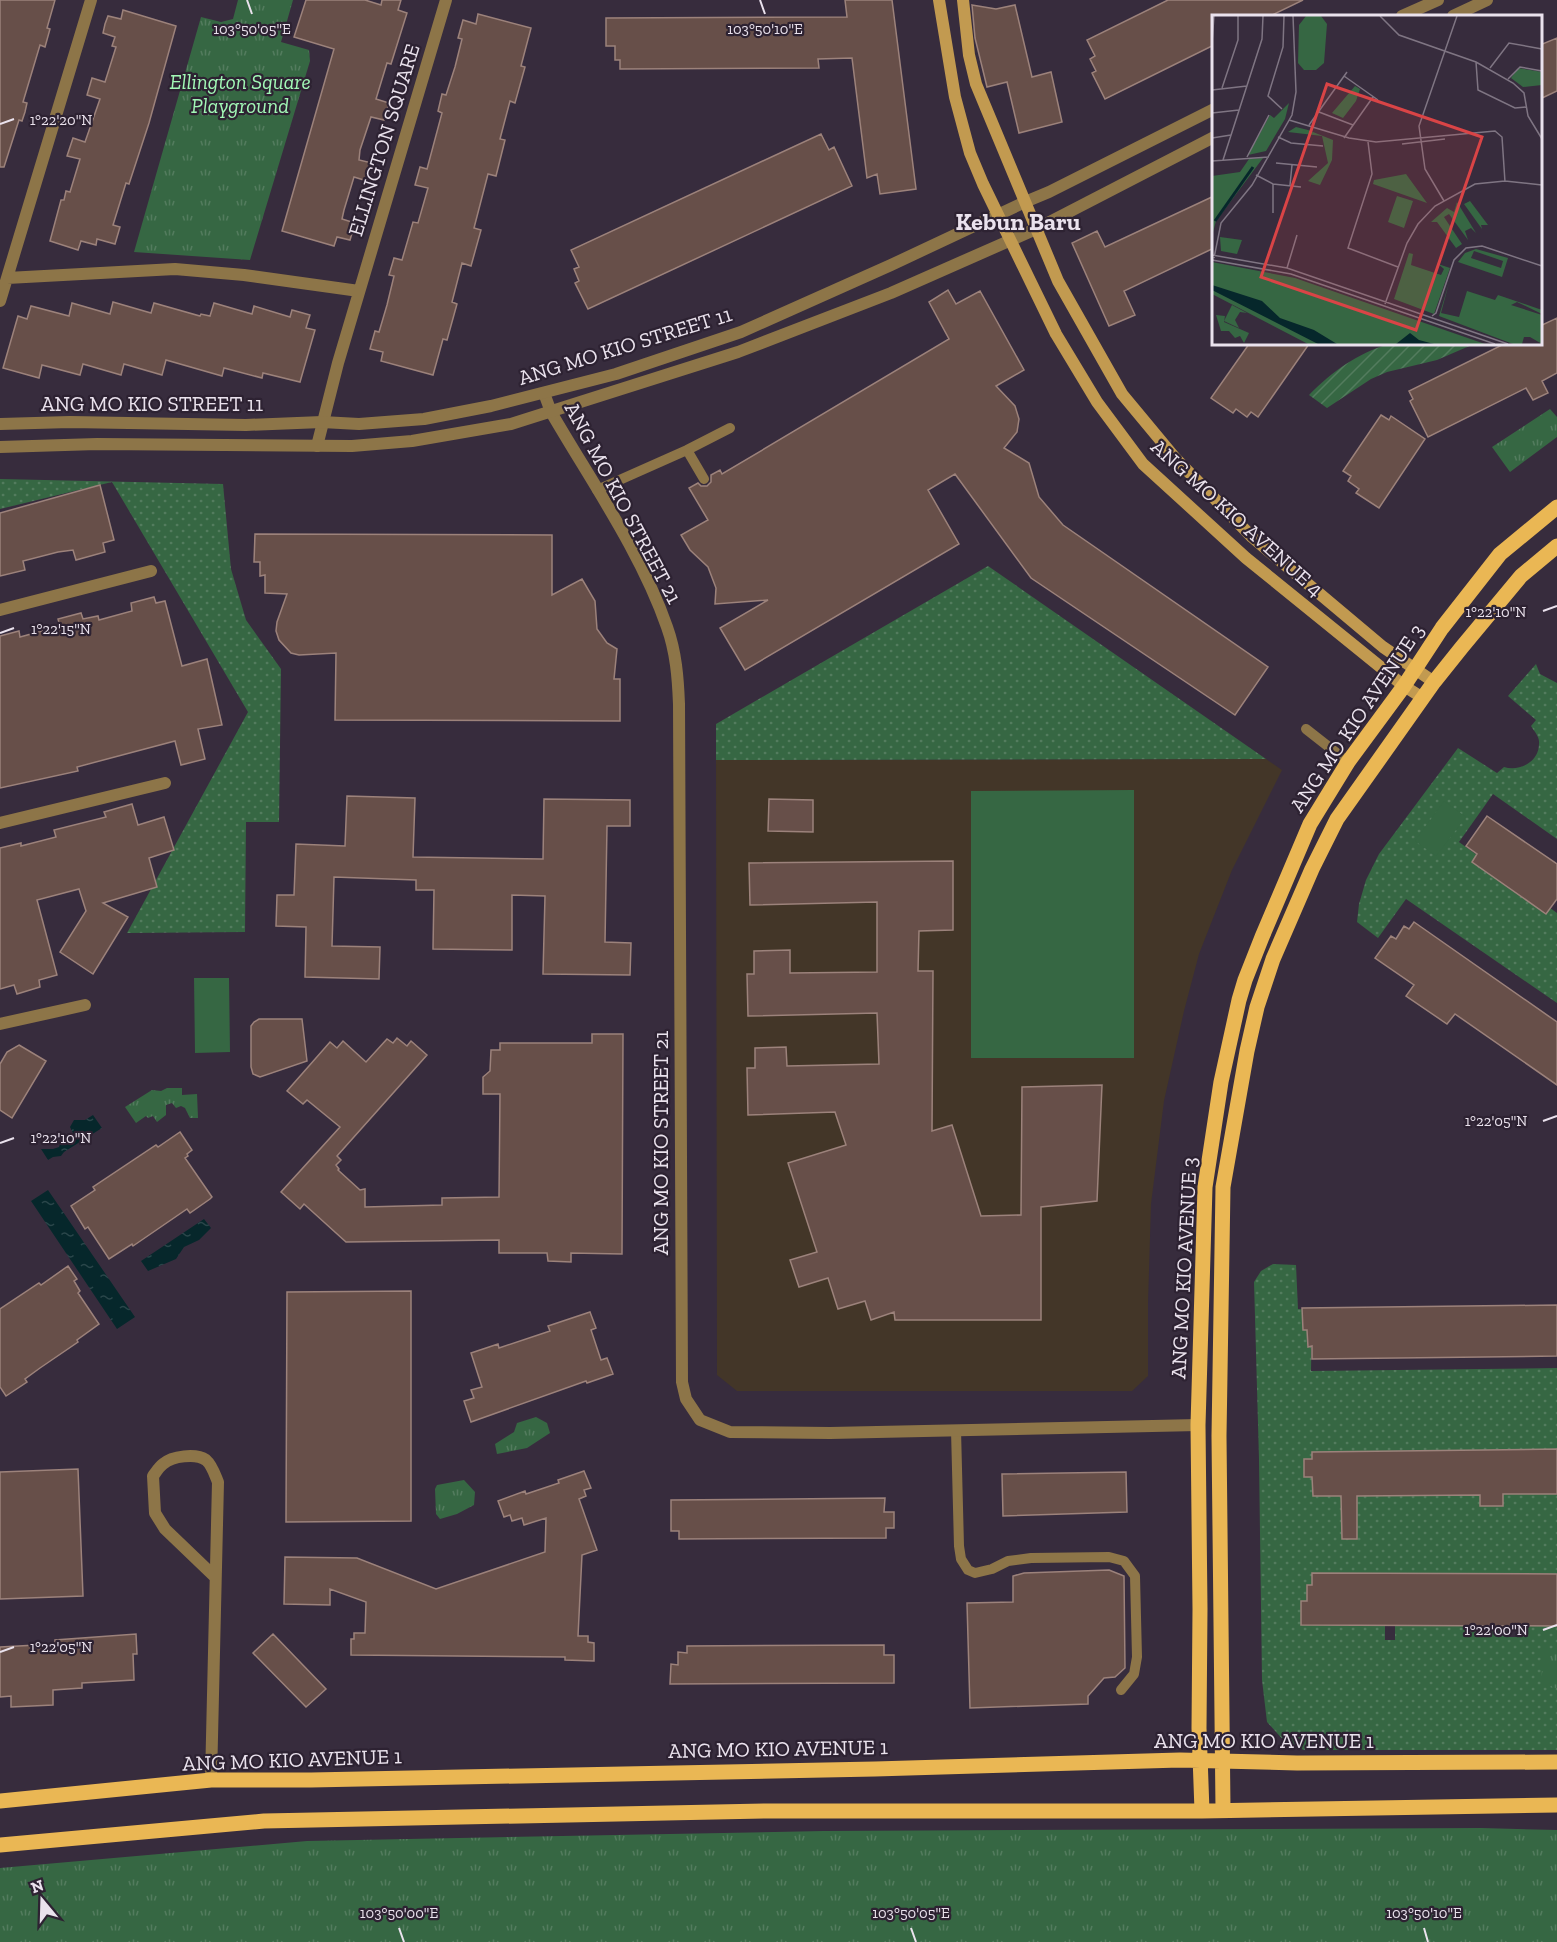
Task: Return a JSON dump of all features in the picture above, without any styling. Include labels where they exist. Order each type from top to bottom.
[{"type":"main road","name":"ANG MO KIO AVENUE 4","points":[[939,0],[955,96],[970,153],[1056,334],[1097,402],[1143,464],[1246,558],[1404,686],[1423,698]]},
{"type":"main road","name":"ANG MO KIO AVENUE 4","points":[[963,0],[969,56],[976,84],[1058,281],[1071,308],[1122,394],[1176,459],[1252,537],[1383,646],[1434,682]]},
{"type":"main road","name":"ANG MO KIO AVENUE 3","points":[[1202,1811],[1198,1425],[1205,1188],[1221,1082],[1245,980],[1305,834],[1348,762],[1404,686],[1442,628],[1500,554],[1557,507]]},
{"type":"main road","name":"ANG MO KIO AVENUE 3","points":[[1223,1809],[1219,1436],[1223,1187],[1257,1007],[1273,959],[1336,819],[1434,682],[1521,576],[1557,546]]},
{"type":"main road","name":"ANG MO KIO AVENUE 1","points":[[0,1801],[211,1780],[311,1780],[1200,1761],[1557,1762]]},
{"type":"main road","points":[[0,1845],[264,1821],[768,1811],[1202,1811],[1557,1805]]},
{"type":"street","points":[[0,302],[91,0]]},
{"type":"street","name":"ELLINGTON SQUARE","points":[[317,446],[359,291],[446,0]]},
{"type":"street","points":[[1404,15],[1438,0]]},
{"type":"street","points":[[1455,15],[1487,0]]},
{"type":"street","name":"ANG MO KIO STREET 11","points":[[0,424],[322,422],[359,424],[424,419],[544,393],[616,374],[741,332],[1049,192],[1212,110]]},
{"type":"street","name":"ANG MO KIO STREET 11","points":[[0,447],[97,444],[352,446],[412,441],[511,424],[738,352],[891,293],[1036,229],[1212,138]]},
{"type":"street","points":[[7,278],[175,269],[244,275],[359,291]]},
{"type":"street","name":"ANG MO KIO STREET 21","points":[[544,393],[551,412],[645,576],[667,628],[677,668],[682,1370],[686,1399],[700,1420],[730,1432],[1198,1425]]},
{"type":"street","points":[[0,610],[151,571]]},
{"type":"street","points":[[0,823],[165,783]]},
{"type":"street","points":[[0,1024],[85,1005]]},
{"type":"street","points":[[211,1780],[218,1482],[206,1460],[192,1456],[176,1458],[164,1463],[153,1476],[154,1513],[165,1529],[214,1576]]},
{"type":"lane","points":[[597,490],[730,428]]},
{"type":"lane","points":[[687,450],[704,479]]},
{"type":"lane","points":[[1306,729],[1348,762]]},
{"type":"lane","points":[[956,1430],[959,1546],[961,1559],[968,1570],[975,1573],[1008,1562],[1031,1558],[1109,1557],[1124,1561],[1135,1576],[1137,1657],[1134,1674],[1121,1690]]},
{"type":"shaded area","points":[[1266,759],[1282,770],[1232,870],[1199,954],[1164,1101],[1151,1204],[1148,1376],[1132,1391],[737,1391],[717,1375],[716,760]]},
{"type":"green space","name":"Ellington Square Playground","points":[[238,0],[293,0],[281,42],[309,50],[310,61],[250,260],[134,252],[201,17],[221,22],[233,19]]},
{"type":"green space","points":[[1386,345],[1472,345],[1437,360],[1387,372],[1371,379],[1327,408],[1309,395],[1346,364]]},
{"type":"green space","points":[[1550,409],[1557,417],[1557,437],[1510,472],[1492,447]]},
{"type":"green space","points":[[0,479],[223,484],[231,569],[246,620],[281,669],[279,822],[246,822],[245,932],[127,933],[248,712],[112,482],[0,509]]},
{"type":"green space","points":[[988,566],[1266,759],[716,760],[716,724]]},
{"type":"green space","points":[[1536,664],[1540,674],[1557,683],[1557,839],[1493,794],[1459,842],[1557,913],[1557,1003],[1406,899],[1378,938],[1357,922],[1359,904],[1366,880],[1379,854],[1458,748],[1497,773],[1504,767],[1522,767],[1536,756],[1539,741],[1531,726],[1536,720],[1508,696]]},
{"type":"green space","points":[[1134,790],[1134,1058],[971,1058],[971,791]]},
{"type":"green space","points":[[1444,801],[1466,817],[1436,856],[1415,841]]},
{"type":"green space","points":[[194,978],[229,978],[230,1052],[195,1053]]},
{"type":"green space","points":[[167,1088],[182,1088],[182,1095],[197,1094],[198,1118],[190,1118],[185,1108],[181,1106],[176,1108],[172,1103],[166,1105],[166,1115],[157,1122],[153,1116],[148,1118],[146,1116],[136,1123],[125,1107],[152,1090],[161,1091]]},
{"type":"green space","points":[[1273,1264],[1296,1265],[1298,1309],[1312,1310],[1311,1371],[1557,1368],[1557,1449],[1304,1459],[1304,1477],[1312,1477],[1313,1496],[1341,1496],[1357,1511],[1357,1496],[1480,1495],[1480,1506],[1503,1494],[1557,1494],[1557,1574],[1313,1573],[1312,1585],[1307,1586],[1307,1601],[1301,1601],[1302,1625],[1385,1625],[1385,1640],[1395,1640],[1395,1625],[1507,1626],[1507,1637],[1516,1637],[1517,1626],[1557,1626],[1557,1750],[1304,1750],[1285,1742],[1267,1722],[1262,1680],[1254,1282],[1261,1271]]},
{"type":"green space","points":[[536,1417],[547,1423],[550,1433],[527,1448],[497,1454],[495,1444],[514,1432],[517,1423]]},
{"type":"green space","points":[[464,1480],[475,1492],[474,1505],[457,1514],[440,1519],[436,1514],[435,1489],[437,1485]]},
{"type":"green space","points":[[1543,1650],[1557,1651],[1557,1688],[1541,1687]]},
{"type":"green space","points":[[1481,1828],[1557,1830],[1557,1942],[0,1942],[0,1868],[307,1841],[824,1831]]},
{"type":"water","points":[[93,1115],[102,1128],[61,1156],[48,1160],[41,1149],[59,1147],[62,1138],[70,1138],[73,1133],[70,1127],[74,1120],[85,1120]]},
{"type":"water","points":[[48,1190],[135,1317],[117,1329],[31,1201]]},
{"type":"water","points":[[204,1219],[211,1228],[199,1240],[184,1247],[176,1259],[148,1271],[141,1261]]},
{"type":"building","points":[[0,0],[55,0],[47,28],[50,29],[45,47],[40,45],[23,102],[27,103],[25,112],[22,121],[19,120],[4,167],[0,167]]},
{"type":"building","points":[[306,0],[365,0],[381,5],[382,0],[401,0],[398,10],[407,13],[391,64],[387,63],[376,99],[389,103],[384,120],[371,117],[360,150],[359,160],[372,163],[367,181],[354,177],[344,210],[342,219],[355,223],[350,240],[337,237],[334,246],[282,231],[334,49],[294,37]]},
{"type":"building","points":[[845,0],[892,0],[916,189],[880,194],[877,174],[867,178],[852,58],[818,59],[819,68],[620,69],[620,60],[615,60],[615,46],[606,46],[606,18],[847,17]]},
{"type":"building","points":[[1168,0],[1303,0],[1272,15],[1212,15],[1212,46],[1105,99],[1092,73],[1096,71],[1090,59],[1095,56],[1087,40]]},
{"type":"building","points":[[972,5],[996,9],[1015,5],[1032,77],[1051,72],[1062,122],[1019,133],[1007,82],[987,87],[975,38]]},
{"type":"building","points":[[123,10],[176,26],[149,123],[113,225],[120,227],[115,244],[97,239],[96,245],[81,241],[78,250],[50,241],[61,200],[64,200],[66,191],[70,192],[80,159],[67,156],[73,138],[85,142],[100,99],[87,95],[92,78],[105,82],[116,47],[112,46],[115,37],[103,33],[105,24],[108,16],[121,19]]},
{"type":"building","points":[[478,14],[531,28],[521,66],[525,67],[515,103],[510,101],[500,139],[505,140],[496,176],[488,174],[474,228],[481,230],[471,266],[462,263],[452,302],[457,304],[447,340],[443,339],[433,375],[381,361],[383,352],[370,349],[375,331],[379,332],[387,305],[394,276],[389,275],[394,258],[402,260],[413,222],[418,223],[428,188],[415,185],[420,167],[427,169],[442,113],[438,111],[442,94],[446,95],[462,39],[458,38],[463,20],[476,24]]},
{"type":"building","points":[[1557,38],[1557,91],[1542,98],[1542,44]]},
{"type":"building","points":[[821,134],[829,150],[834,147],[852,186],[588,309],[575,283],[579,281],[574,269],[579,267],[571,250]]},
{"type":"building","points":[[1212,197],[1212,249],[1124,291],[1135,315],[1109,326],[1072,243],[1097,231],[1105,247]]},
{"type":"building","points":[[948,290],[956,304],[980,291],[1024,370],[996,386],[1015,406],[1019,419],[1017,432],[1004,448],[1029,463],[1039,497],[1063,525],[1268,667],[1235,715],[1031,578],[955,474],[928,490],[959,544],[745,670],[720,628],[768,600],[715,604],[716,588],[708,567],[690,550],[681,535],[708,520],[689,488],[698,483],[701,486],[707,486],[711,482],[711,475],[720,470],[722,474],[949,339],[929,302]]},
{"type":"building","points":[[113,302],[151,313],[154,303],[200,316],[201,314],[210,316],[214,303],[252,314],[254,306],[290,317],[292,310],[310,315],[306,328],[315,330],[300,382],[263,373],[262,378],[224,368],[222,376],[166,360],[162,375],[124,364],[121,375],[83,364],[80,375],[42,365],[39,378],[3,368],[18,316],[27,319],[31,306],[69,316],[72,303],[110,314]]},
{"type":"building","points":[[1557,318],[1557,373],[1542,381],[1548,393],[1533,400],[1526,388],[1428,437],[1410,401],[1413,399],[1409,391],[1502,345],[1542,345],[1542,325]]},
{"type":"building","points":[[1248,345],[1308,345],[1258,417],[1251,412],[1247,417],[1236,409],[1233,413],[1211,398]]},
{"type":"building","points":[[1381,415],[1389,420],[1391,416],[1425,439],[1379,508],[1356,493],[1359,489],[1348,481],[1351,476],[1343,471]]},
{"type":"building","points":[[100,485],[114,540],[103,543],[105,552],[76,560],[73,550],[58,552],[23,561],[25,570],[0,576],[0,513]]},
{"type":"building","points":[[255,534],[552,535],[552,595],[582,579],[595,601],[597,629],[607,643],[617,649],[614,679],[620,679],[620,721],[335,720],[336,653],[299,655],[291,653],[279,640],[276,631],[277,622],[287,594],[265,593],[265,575],[260,576],[260,562],[254,562]]},
{"type":"building","points":[[154,597],[156,603],[165,601],[182,666],[207,659],[222,725],[198,729],[205,759],[181,765],[175,741],[77,767],[78,771],[0,788],[0,636],[19,631],[20,637],[60,626],[58,619],[81,613],[83,619],[98,616],[99,620],[132,611],[131,603]]},
{"type":"building","points":[[347,796],[415,798],[413,857],[543,859],[544,799],[630,800],[630,826],[607,826],[605,942],[631,943],[630,975],[543,974],[545,896],[512,895],[512,950],[433,949],[434,890],[416,890],[416,880],[334,877],[332,946],[380,947],[379,979],[305,977],[306,927],[276,926],[277,895],[294,895],[296,844],[345,846]]},
{"type":"building","points":[[769,799],[813,800],[813,832],[768,831]]},
{"type":"building","points":[[132,804],[138,825],[164,817],[174,850],[149,858],[157,887],[103,903],[128,917],[93,974],[60,952],[86,911],[79,889],[37,900],[57,975],[39,980],[40,987],[17,994],[14,985],[0,989],[0,848],[21,843],[21,846],[56,837],[54,830],[106,817],[104,812]]},
{"type":"building","points":[[1487,816],[1557,864],[1557,899],[1546,914],[1472,862],[1477,854],[1466,846]]},
{"type":"building","points":[[953,861],[953,930],[919,931],[918,971],[933,971],[932,1131],[952,1125],[981,1216],[1021,1215],[1022,1087],[1102,1085],[1097,1201],[1041,1207],[1041,1320],[895,1320],[894,1312],[871,1320],[865,1301],[838,1309],[828,1278],[799,1287],[790,1260],[817,1252],[788,1163],[846,1145],[835,1112],[748,1115],[747,1068],[755,1068],[755,1048],[786,1047],[787,1066],[879,1064],[877,1013],[748,1016],[747,974],[754,974],[754,951],[790,950],[790,973],[877,972],[877,902],[750,905],[749,863]]},
{"type":"building","points":[[1414,922],[1557,1022],[1557,1085],[1455,1014],[1447,1024],[1406,996],[1414,985],[1375,958],[1391,936],[1396,939],[1404,926],[1409,929]]},
{"type":"building","points":[[259,1019],[302,1019],[307,1061],[260,1077],[253,1074],[251,1026]]},
{"type":"building","points":[[592,1034],[623,1034],[622,1254],[571,1253],[571,1262],[548,1261],[547,1253],[499,1253],[499,1240],[346,1242],[304,1204],[300,1209],[281,1192],[340,1127],[307,1100],[303,1104],[287,1091],[330,1042],[337,1048],[343,1041],[366,1062],[387,1039],[393,1043],[397,1038],[407,1046],[411,1041],[427,1055],[337,1156],[341,1160],[336,1165],[338,1170],[360,1190],[365,1189],[365,1207],[442,1205],[442,1198],[499,1197],[500,1094],[483,1094],[483,1077],[490,1071],[491,1050],[500,1050],[500,1043],[592,1043]]},
{"type":"building","points":[[19,1045],[46,1061],[12,1118],[0,1110],[0,1064],[7,1052]]},
{"type":"building","points":[[180,1132],[192,1150],[185,1158],[212,1197],[190,1213],[187,1209],[133,1246],[132,1244],[109,1259],[88,1227],[85,1229],[71,1206],[95,1190],[93,1187],[156,1145],[158,1147]]},
{"type":"building","points":[[68,1266],[77,1279],[74,1281],[80,1291],[78,1293],[99,1324],[77,1340],[78,1342],[25,1379],[27,1382],[6,1396],[0,1387],[0,1309]]},
{"type":"building","points":[[411,1291],[411,1521],[286,1522],[287,1292]]},
{"type":"building","points":[[1557,1305],[1557,1356],[1312,1359],[1312,1346],[1308,1347],[1307,1330],[1303,1330],[1302,1308]]},
{"type":"building","points":[[590,1312],[596,1328],[591,1330],[601,1360],[607,1358],[613,1374],[587,1383],[586,1381],[471,1422],[464,1401],[474,1398],[471,1390],[482,1387],[471,1353],[498,1344],[499,1348],[550,1331],[548,1326]]},
{"type":"building","points":[[1557,1449],[1557,1494],[1503,1494],[1503,1506],[1480,1506],[1480,1495],[1357,1496],[1357,1539],[1342,1539],[1341,1496],[1313,1496],[1312,1477],[1304,1477],[1304,1459],[1312,1459],[1312,1452]]},
{"type":"building","points":[[78,1469],[83,1596],[0,1599],[0,1472]]},
{"type":"building","points":[[584,1471],[591,1488],[584,1490],[586,1496],[579,1499],[597,1550],[582,1555],[578,1636],[588,1636],[588,1642],[594,1643],[594,1661],[565,1660],[565,1657],[351,1655],[351,1639],[354,1639],[354,1633],[365,1633],[366,1602],[330,1589],[330,1605],[284,1604],[285,1557],[357,1558],[436,1589],[545,1552],[546,1518],[524,1525],[522,1518],[512,1521],[510,1515],[504,1517],[498,1501],[525,1491],[526,1494],[559,1483],[558,1480]]},
{"type":"building","points":[[1126,1472],[1127,1512],[1003,1516],[1002,1474]]},
{"type":"building","points":[[885,1498],[884,1512],[894,1512],[894,1528],[886,1528],[886,1538],[679,1539],[679,1531],[671,1531],[671,1500]]},
{"type":"building","points":[[1109,1570],[1124,1576],[1125,1668],[1115,1677],[1104,1678],[1088,1696],[1088,1704],[970,1708],[967,1603],[1013,1602],[1013,1576],[1024,1573]]},
{"type":"building","points":[[1312,1573],[1557,1574],[1557,1626],[1301,1625],[1301,1601],[1307,1601],[1307,1585],[1312,1585]]},
{"type":"building","points":[[136,1634],[137,1654],[133,1654],[134,1680],[82,1683],[82,1688],[53,1690],[53,1705],[11,1707],[11,1696],[0,1697],[0,1647],[55,1644],[55,1640]]},
{"type":"building","points":[[273,1634],[326,1689],[306,1707],[253,1653]]},
{"type":"building","points":[[884,1645],[884,1655],[894,1655],[894,1683],[670,1684],[671,1664],[678,1665],[678,1652],[687,1653],[687,1646]]},
{"type":"district","name":"Kebun Baru","points":[[1018,222]]}]
